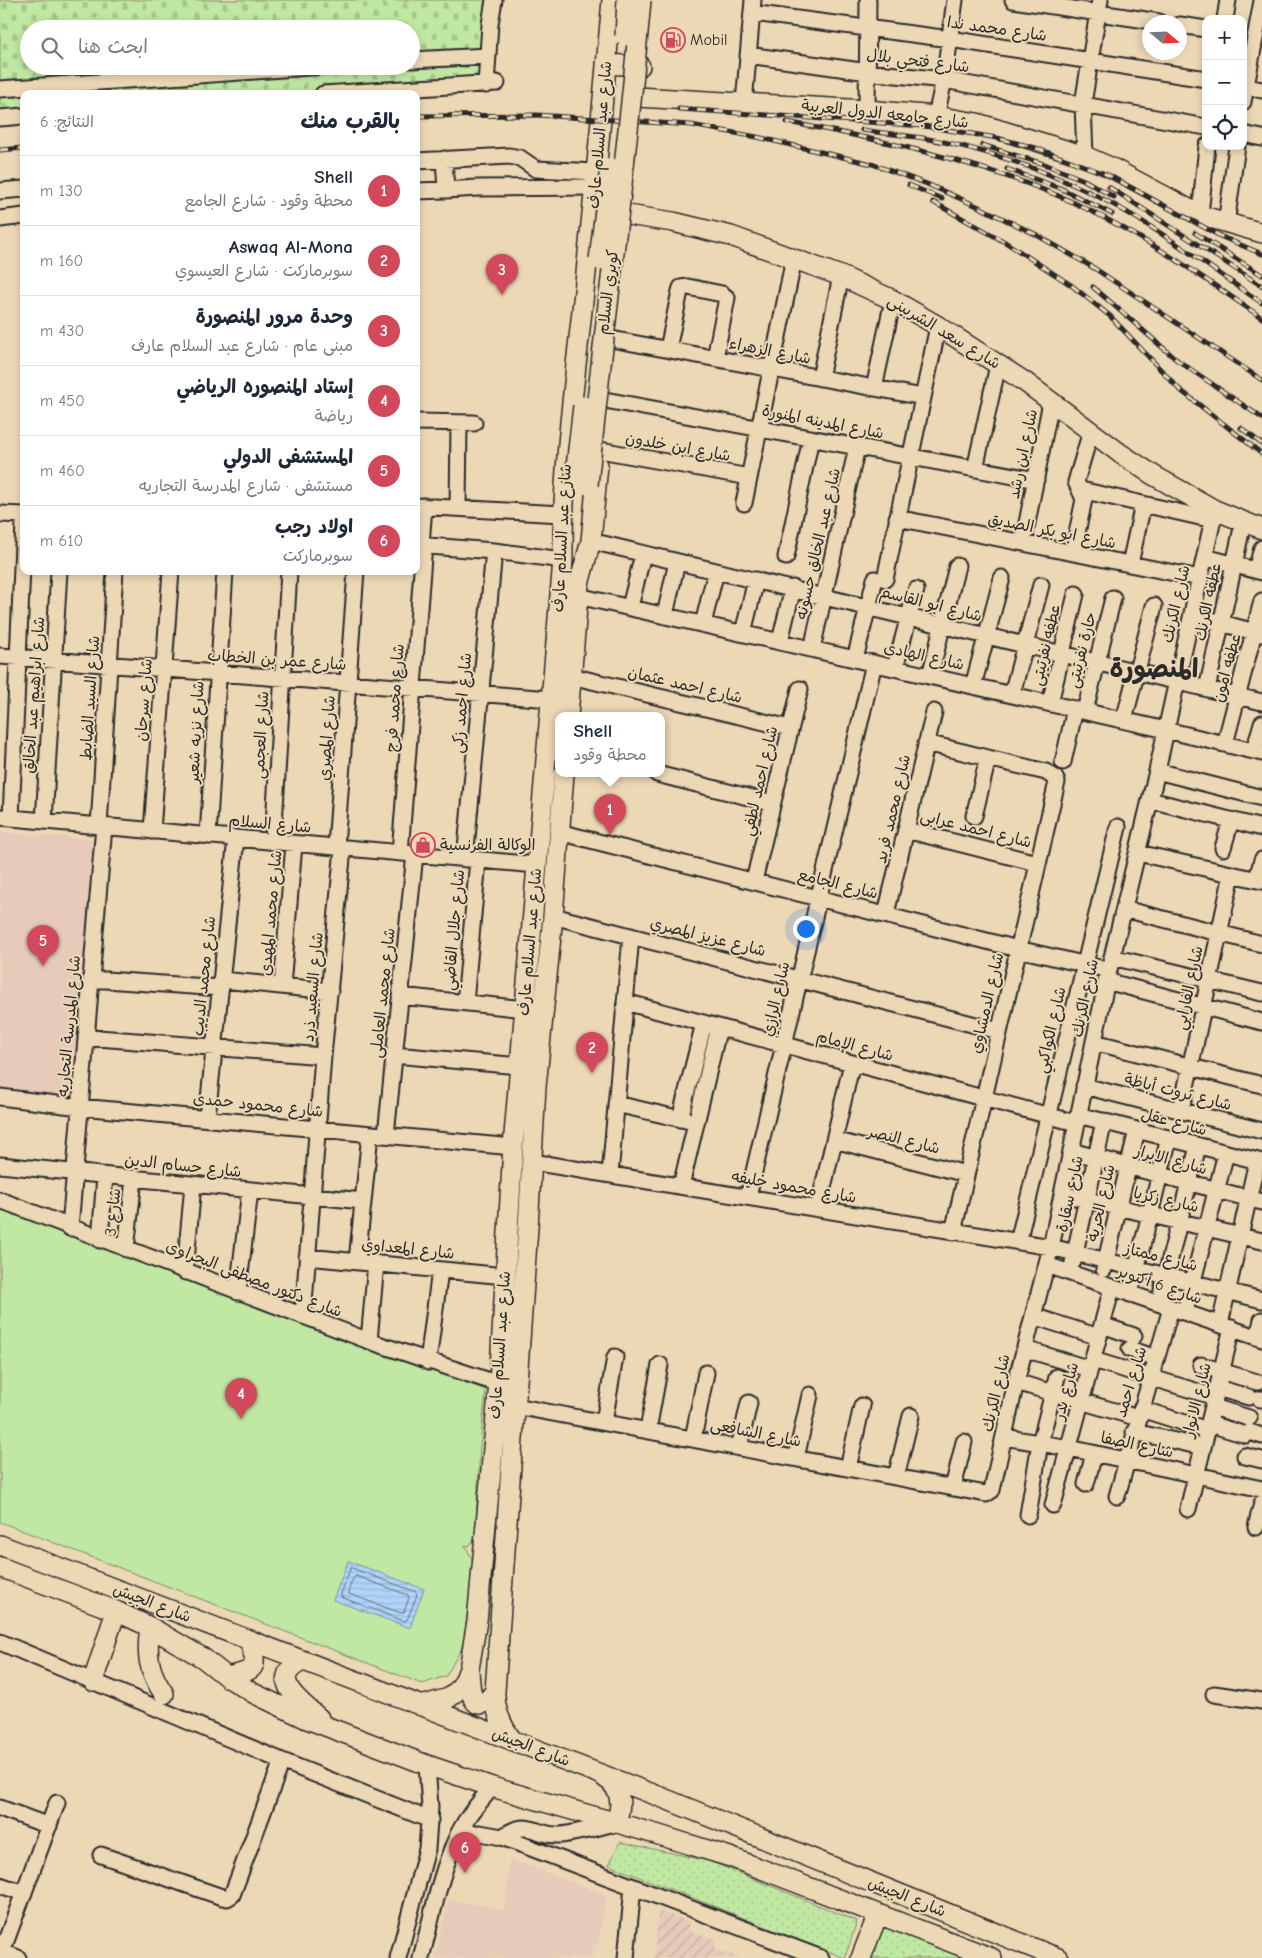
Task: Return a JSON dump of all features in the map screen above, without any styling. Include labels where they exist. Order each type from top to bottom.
[{"type":"main road","name":"شارع عبد السلام عارف","points":[[421,1706],[449,1698],[458,1690],[469,1669],[477,1620],[499,1384],[513,1147],[563,560],[562,514],[565,466],[593,210],[612,0]]},
{"type":"main road","name":"كوبري السلام","points":[[578,590],[581,485],[627,0]]},
{"type":"main road","name":"كوبري السلام","points":[[563,560],[581,485],[602,345],[636,61],[640,0]]},
{"type":"main road","name":"شارع عبد السلام عارف","points":[[568,712],[578,590],[591,541],[623,213],[648,0]]},
{"type":"main road","points":[[606,64],[640,66]]},
{"type":"main road","name":"شارع جامعه الدول العربية","points":[[637,97],[867,110],[936,116],[978,123],[1085,156],[1200,215],[1262,233]]},
{"type":"main road","name":"شارع سعد الشربينى","points":[[593,210],[673,222],[731,236],[841,276],[893,300],[1026,382],[1090,431],[1214,515],[1262,529]]},
{"type":"main road","points":[[565,466],[598,469]]},
{"type":"main road","name":"شارع عبد السلام عارف","points":[[512,1740],[500,1721],[496,1710],[495,1691],[536,1087],[553,916],[564,777]]},
{"type":"main road","name":"شارع الجيش","points":[[0,1546],[601,1774],[1058,1958]]},
{"type":"main road","name":"شارع الجيش","points":[[0,1567],[150,1627],[202,1658],[227,1677],[279,1707],[335,1730],[427,1766],[492,1788],[659,1834],[721,1854],[992,1958]]},
{"type":"main road","points":[[93,1681],[116,1612]]},
{"type":"main road","points":[[150,1627],[149,1662],[154,1680],[164,1694]]},
{"type":"main road","points":[[227,1677],[248,1671],[253,1666],[255,1659],[248,1640]]},
{"type":"main road","points":[[303,1661],[294,1665],[288,1672],[286,1682],[289,1691],[335,1730]]},
{"type":"main road","points":[[469,1669],[470,1692],[471,1697],[475,1701],[480,1703],[486,1702],[495,1691]]},
{"type":"main road","points":[[601,1774],[609,1780],[620,1796],[619,1815],[615,1823]]},
{"type":"main road","points":[[861,1958],[878,1914]]},
{"type":"street","points":[[391,90],[492,84],[488,56],[494,0]]},
{"type":"street","points":[[867,110],[868,0]]},
{"type":"street","points":[[936,116],[944,80],[955,0]]},
{"type":"street","points":[[1013,0],[1098,7],[1142,18]]},
{"type":"street","points":[[1226,15],[1228,0]]},
{"type":"street","points":[[1247,60],[1249,36],[1262,0]]},
{"type":"street","points":[[744,103],[753,7]]},
{"type":"street","name":"شارع محمد ندا","points":[[753,7],[868,30],[950,39],[1202,79]]},
{"type":"street","points":[[1085,156],[1083,104],[1098,7]]},
{"type":"street","points":[[1187,26],[1202,28]]},
{"type":"street","name":"شارع فتحي بلال","points":[[748,55],[868,72],[944,80],[1202,126]]},
{"type":"street","points":[[420,60],[488,56]]},
{"type":"street","points":[[0,89],[197,75]]},
{"type":"street","points":[[1247,87],[1262,90]]},
{"type":"street","points":[[0,118],[20,116]]},
{"type":"street","points":[[1247,135],[1262,138]]},
{"type":"street","points":[[1200,215],[1207,150]]},
{"type":"street","points":[[1226,224],[1236,150]]},
{"type":"street","points":[[420,161],[509,156],[520,158],[536,169],[596,180]]},
{"type":"street","points":[[444,159],[446,190]]},
{"type":"street","points":[[420,191],[596,180]]},
{"type":"street","points":[[0,191],[20,189]]},
{"type":"street","points":[[0,218],[20,216]]},
{"type":"street","points":[[744,503],[794,258]]},
{"type":"street","points":[[820,378],[841,276]]},
{"type":"street","points":[[668,349],[680,291],[681,288],[688,286],[722,294],[727,298],[715,358]]},
{"type":"street","points":[[874,388],[893,300]]},
{"type":"street","points":[[855,658],[868,607],[880,579],[898,518],[938,326]]},
{"type":"street","name":"شارع الزهراء","points":[[611,339],[923,397]]},
{"type":"street","points":[[975,468],[998,365]]},
{"type":"street","name":"شارع المدينه المنورة","points":[[605,400],[1036,480]]},
{"type":"street","name":"شارع ابن رشد","points":[[1022,543],[1051,402]]},
{"type":"street","points":[[420,422],[466,423],[458,508]]},
{"type":"street","points":[[1073,553],[1084,499],[1076,482],[1090,431]]},
{"type":"street","points":[[786,557],[811,438]]},
{"type":"street","name":"شارع عبد الخالق حسونه","points":[[812,649],[858,447]]},
{"type":"street","name":"شارع ابن خلدون","points":[[600,450],[749,477]]},
{"type":"street","points":[[1081,490],[1144,504],[1214,515]]},
{"type":"street","points":[[1130,564],[1144,504]]},
{"type":"street","points":[[420,506],[562,514]]},
{"type":"street","name":"شارع محمد فرج","points":[[420,506],[420,545]]},
{"type":"street","points":[[0,514],[20,515]]},
{"type":"street","name":"شارع الكرنك","points":[[990,1493],[994,1486],[1016,1382],[1047,1265],[1109,969],[1157,771],[1214,515]]},
{"type":"street","name":"شارع ابو بكر الصديق","points":[[898,518],[1200,578]]},
{"type":"street","name":"عطفه الكرنك","points":[[1207,689],[1243,523]]},
{"type":"street","name":"شارع ابو القاسم","points":[[591,541],[1262,702]]},
{"type":"street","points":[[420,545],[494,551],[563,560]]},
{"type":"street","points":[[1204,558],[1259,571],[1262,548]]},
{"type":"street","name":"شارع احمد زكى","points":[[471,859],[481,693],[494,551]]},
{"type":"street","points":[[630,607],[643,554]]},
{"type":"street","points":[[665,615],[677,562]]},
{"type":"street","points":[[930,676],[957,566]]},
{"type":"street","points":[[703,624],[716,571]]},
{"type":"street","points":[[5,818],[18,657],[22,575]]},
{"type":"street","name":"شارع ابراهيم عبد الخالق","points":[[44,821],[60,575]]},
{"type":"street","name":"شارع السيد الضابط","points":[[102,826],[115,575]]},
{"type":"street","name":"شارع سرحان","points":[[152,831],[171,575]]},
{"type":"street","name":"شارع نزيه شعير","points":[[208,836],[224,575]]},
{"type":"street","name":"شارع العجمى","points":[[273,842],[289,575]]},
{"type":"street","name":"شارع المصري","points":[[340,848],[356,575]]},
{"type":"street","name":"شارع محمد فرج","points":[[408,854],[419,575]]},
{"type":"street","points":[[973,686],[1002,578]]},
{"type":"street","points":[[743,633],[756,580]]},
{"type":"street","points":[[1012,694],[1041,585]]},
{"type":"street","points":[[780,641],[793,588]]},
{"type":"street","name":"شارع الهادى","points":[[578,590],[630,607],[1258,752]]},
{"type":"street","points":[[895,668],[916,590]]},
{"type":"street","name":"عطفه نفرتيتى","points":[[1050,703],[1076,594]]},
{"type":"street","name":"حارة نفرتيتى","points":[[1063,762],[1097,662],[1113,598]]},
{"type":"street","name":"عطفه امون","points":[[1225,744],[1258,633],[1262,601]]},
{"type":"street","points":[[1124,720],[1154,606]]},
{"type":"street","points":[[1192,616],[1258,633]]},
{"type":"street","name":"شارع عمر بن الخطاب","points":[[0,656],[551,699]]},
{"type":"street","name":"شارع الرازي","points":[[748,1197],[874,663]]},
{"type":"street","name":"شارع احمد عثمان","points":[[571,676],[790,728]]},
{"type":"street","name":"شارع احمد لطفي","points":[[754,880],[800,689]]},
{"type":"street","name":"شارع محمد فريد","points":[[886,914],[934,712]]},
{"type":"street","points":[[1258,752],[1262,723]]},
{"type":"street","points":[[926,743],[988,758],[974,816]]},
{"type":"street","name":"شارع الدمشاوي","points":[[953,1232],[1057,782],[1055,778],[1046,772],[988,758]]},
{"type":"street","points":[[1157,771],[1262,798]]},
{"type":"street","points":[[665,776],[772,803]]},
{"type":"street","points":[[1150,800],[1262,828]]},
{"type":"street","name":"شارع السلام","points":[[5,818],[537,865]]},
{"type":"street","points":[[1223,848],[1231,820]]},
{"type":"street","name":"شارع المدرسة التجاريه","points":[[70,1228],[102,826]]},
{"type":"street","name":"شارع الكواكبي","points":[[1018,1242],[1118,827]]},
{"type":"street","name":"شارع احمد عرابى","points":[[906,830],[1037,863]]},
{"type":"street","name":"شارع الجامع","points":[[559,832],[754,880],[1018,949],[1109,969]]},
{"type":"street","name":"شارع محمد الديب","points":[[207,1118],[236,838]]},
{"type":"street","name":"شارع محمد المهدى","points":[[282,986],[294,844]]},
{"type":"street","name":"شارع السعيد ذرد","points":[[303,1316],[340,848]]},
{"type":"street","points":[[1138,853],[1260,880],[1262,860]]},
{"type":"street","name":"شارع محمد العاملى","points":[[386,1135],[400,996],[408,854]]},
{"type":"street","name":"شارع جلال القاضي","points":[[465,1002],[471,859]]},
{"type":"street","name":"شارع الفارابي","points":[[1181,1110],[1232,874]]},
{"type":"street","points":[[1124,910],[1262,944]]},
{"type":"street","name":"شارع عزيز المصري","points":[[553,916],[998,1031]]},
{"type":"street","points":[[610,1175],[631,936]]},
{"type":"street","points":[[1109,969],[1209,980],[1262,993]]},
{"type":"street","points":[[1109,969],[1203,1007],[1262,1022]]},
{"type":"street","points":[[91,979],[282,986],[330,991]]},
{"type":"street","points":[[400,996],[524,1009]]},
{"type":"street","name":"شارع الإمام","points":[[625,1002],[983,1099],[1049,1116],[1077,1119]]},
{"type":"street","points":[[680,1119],[704,1023]]},
{"type":"street","points":[[681,1186],[720,1027]]},
{"type":"street","points":[[86,1037],[324,1056]]},
{"type":"street","points":[[1094,1042],[1262,1085]]},
{"type":"street","points":[[394,1055],[520,1066]]},
{"type":"street","points":[[818,1209],[852,1063]]},
{"type":"street","name":"شارع ثروت أباظة","points":[[1084,1086],[1262,1131]]},
{"type":"street","name":"شارع محمود حمدى","points":[[0,1097],[80,1107],[513,1147]]},
{"type":"street","points":[[616,1104],[696,1123]]},
{"type":"street","name":"شارع عقل","points":[[1077,1119],[1104,1121],[1260,1162]]},
{"type":"street","name":"شارع سقارة","points":[[1071,1273],[1104,1121]]},
{"type":"street","name":"شارع الحرية","points":[[1106,1285],[1106,1261],[1137,1130]]},
{"type":"street","points":[[357,1261],[370,1134]]},
{"type":"street","points":[[1130,1294],[1169,1138]]},
{"type":"street","name":"شارع النصر","points":[[834,1140],[966,1174]]},
{"type":"street","points":[[1172,1308],[1166,1276],[1198,1146]]},
{"type":"street","name":"شارع الابرار","points":[[1071,1152],[1255,1200]]},
{"type":"street","points":[[1172,1308],[1193,1283],[1226,1153]]},
{"type":"street","name":"شارع محمود خليفه","points":[[532,1162],[1051,1247]]},
{"type":"street","name":"شارع الانوار","points":[[1188,1509],[1222,1371],[1227,1292],[1240,1236],[1255,1200],[1260,1162]]},
{"type":"street","name":"شارع حسام الدين","points":[[0,1165],[363,1201]]},
{"type":"street","points":[[100,1240],[105,1176]]},
{"type":"street","name":"شارع 3","points":[[126,1249],[134,1179]]},
{"type":"street","points":[[185,1272],[193,1185]]},
{"type":"street","points":[[238,1292],[250,1190]]},
{"type":"street","name":"شارع زكريا","points":[[1062,1194],[1262,1241]]},
{"type":"street","name":"شارع دكتور مصطفى البحراوى","points":[[0,1200],[100,1240],[369,1341],[499,1384]]},
{"type":"street","name":"شارع ممتاز","points":[[1051,1247],[1262,1300]]},
{"type":"street","name":"شارع المعداوى","points":[[307,1257],[505,1276]]},
{"type":"street","points":[[369,1341],[376,1263]]},
{"type":"street","name":"شارع 6 أكتوبر","points":[[1047,1265],[1260,1338]]},
{"type":"street","points":[[428,1362],[440,1270]]},
{"type":"street","name":"شارع بدر","points":[[1053,1505],[1101,1331],[1106,1285]]},
{"type":"street","name":"شارع احمد","points":[[1117,1496],[1172,1308]]},
{"type":"street","points":[[1034,1316],[1101,1331],[1132,1343],[1156,1358]]},
{"type":"street","points":[[1260,1338],[1262,1320]]},
{"type":"street","points":[[1025,1349],[1150,1378],[1215,1397],[1257,1398]]},
{"type":"street","points":[[604,1422],[615,1358]]},
{"type":"street","points":[[648,1430],[660,1365]]},
{"type":"street","points":[[1201,1365],[1257,1382]]},
{"type":"street","points":[[693,1439],[706,1373]]},
{"type":"street","points":[[1028,1515],[1040,1443],[1057,1377]]},
{"type":"street","points":[[1016,1382],[1138,1419],[1203,1447]]},
{"type":"street","points":[[796,1458],[810,1395]]},
{"type":"street","points":[[1215,1397],[1254,1426]]},
{"type":"street","points":[[740,1448],[749,1402]]},
{"type":"street","name":"شارع الشافعى","points":[[515,1406],[953,1488],[986,1494],[990,1493]]},
{"type":"street","points":[[848,1468],[862,1406]]},
{"type":"street","points":[[896,1477],[911,1416]]},
{"type":"street","points":[[1138,1419],[1208,1427],[1254,1426]]},
{"type":"street","name":"شارع الصفا","points":[[1004,1437],[1069,1448],[1262,1489]]},
{"type":"street","points":[[953,1488],[964,1442]]},
{"type":"street","points":[[1086,1484],[1094,1454]]},
{"type":"street","points":[[1246,1456],[1262,1460]]},
{"type":"street","points":[[1256,1527],[1262,1502]]},
{"type":"street","points":[[0,1642],[282,1761],[430,1820]]},
{"type":"street","points":[[1214,1694],[1262,1701]]},
{"type":"street","points":[[101,1855],[227,1898],[232,1895],[282,1761]]},
{"type":"street","points":[[398,1958],[427,1849],[430,1820],[427,1766]]},
{"type":"street","points":[[421,1958],[458,1834],[492,1788]]},
{"type":"street","points":[[18,1958],[1,1953],[57,1802]]},
{"type":"street","points":[[0,1808],[49,1826]]},
{"type":"street","points":[[502,1837],[511,1830],[522,1827],[560,1835],[615,1823]]},
{"type":"street","points":[[458,1834],[480,1833],[502,1837],[821,1958]]},
{"type":"street","points":[[0,1885],[24,1893]]},
{"type":"street","points":[[626,1958],[633,1887]]},
{"type":"shaded area","points":[[0,832],[98,840],[75,1098],[0,1092]]},
{"type":"shaded area","points":[[510,1859],[606,1895],[598,1945],[593,1945],[592,1958],[435,1958],[448,1899],[504,1910]]},
{"type":"shaded area","points":[[658,1911],[689,1921],[688,1931],[716,1939],[714,1950],[741,1958],[654,1958]]},
{"type":"green space","points":[[0,0],[499,0],[494,77],[342,90],[20,90],[20,117],[0,119]]},
{"type":"green space","points":[[0,1209],[191,1279],[190,1282],[214,1291],[486,1390],[480,1447],[475,1539],[469,1546],[465,1545],[473,1561],[464,1644],[446,1676],[422,1684],[0,1522]]},
{"type":"green space","points":[[620,1842],[709,1861],[857,1921],[845,1958],[609,1865]]},
{"type":"green space","points":[[880,1925],[966,1958],[869,1958]]},
{"type":"water","points":[[348,1561],[424,1589],[410,1628],[333,1600]]},
{"type":"railway","points":[[679,109],[924,126],[997,138],[1036,148],[1108,175],[1222,237],[1262,254]]},
{"type":"railway","points":[[420,116],[537,115],[691,125],[757,137],[872,164],[927,184],[1035,234],[1094,268],[1262,380]]},
{"type":"railway","points":[[787,122],[956,160],[1054,194],[1108,220],[1161,250],[1262,318]]},
{"type":"railway","points":[[862,130],[923,138],[965,147],[1008,159],[1070,183],[1133,216],[1262,303]]},
{"type":"railway","points":[[982,145],[1047,165],[1084,180],[1114,197]]},
{"type":"railway","points":[[0,150],[20,148]]},
{"type":"railway","points":[[1007,169],[1060,188],[1112,214]]},
{"type":"railway","points":[[909,185],[942,199]]},
{"type":"railway","points":[[1109,187],[1262,286]]},
{"type":"railway","points":[[933,202],[1005,242],[1071,285],[1110,316],[1179,389],[1262,454]]},
{"type":"railway","points":[[1195,233],[1262,275]]},
{"type":"railway","points":[[1093,287],[1177,360],[1262,418]]},
{"type":"railway","points":[[1241,428],[1262,444]]},
{"type":"place","name":"Mobil","points":[[673,40]]},
{"type":"place","name":"وحدة مرور المنصورة","points":[[502,295]]},
{"type":"place","name":"Shell","points":[[610,835]]},
{"type":"place","name":"الوكالة الفرنسية","points":[[423,845]]},
{"type":"place","name":"المستشفى الدولي","points":[[43,966]]},
{"type":"place","name":"Aswaq Al-Mona","points":[[592,1073]]},
{"type":"place","name":"إستاد المنصوره الرياضي","points":[[241,1419]]},
{"type":"place","name":"اولاد رجب","points":[[465,1873]]},
{"type":"district","name":"المنصورة","points":[[1154,669]]}]
